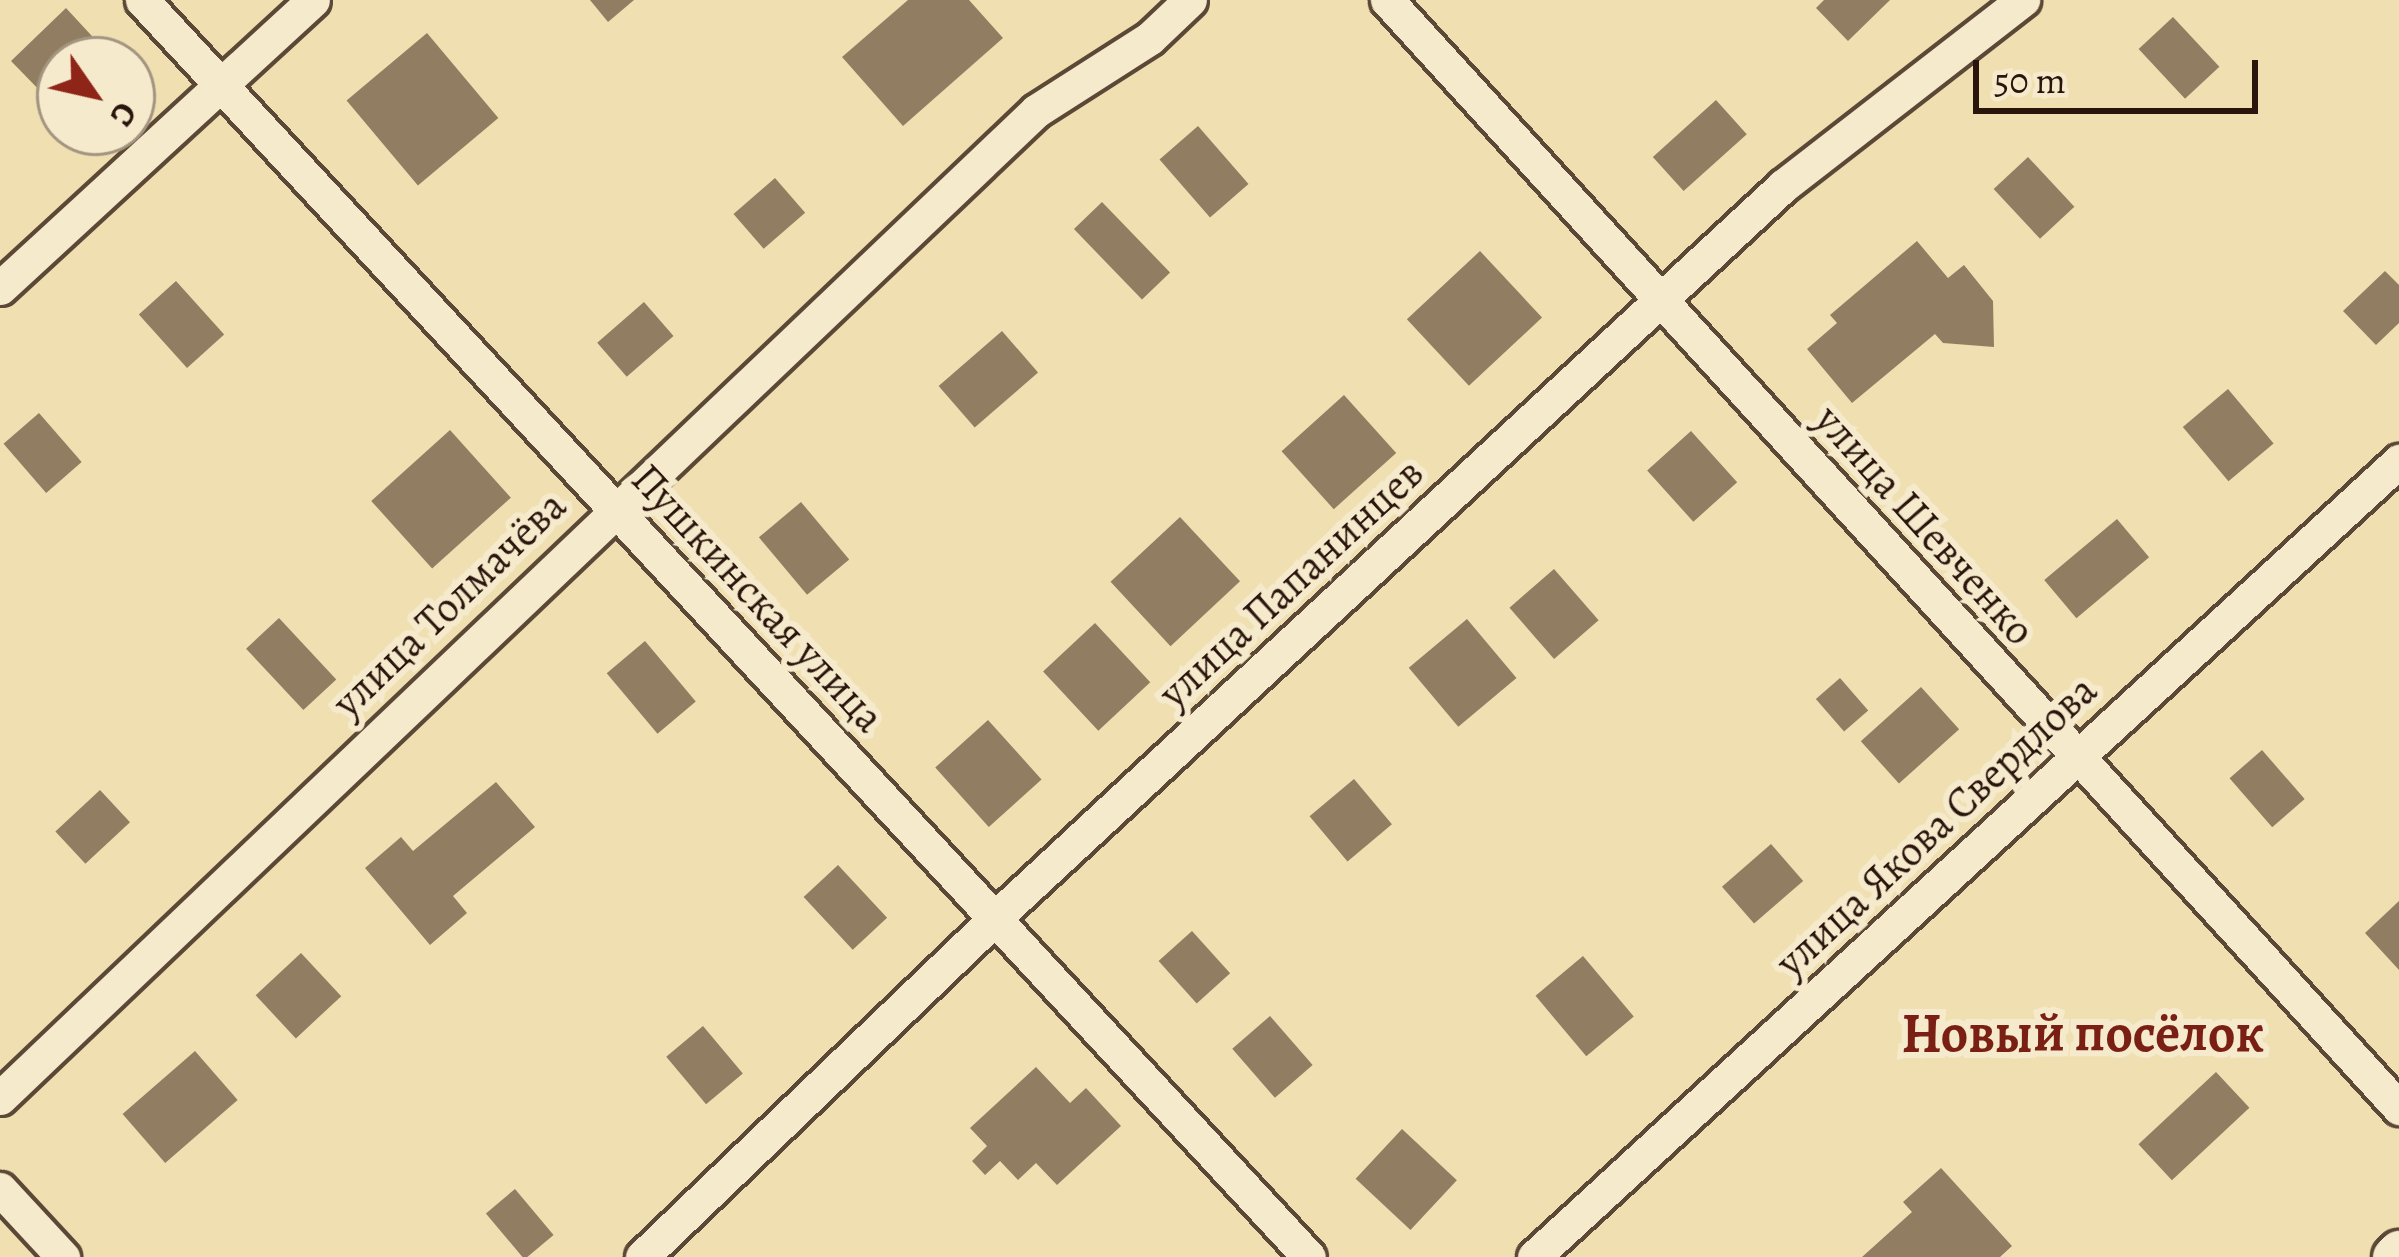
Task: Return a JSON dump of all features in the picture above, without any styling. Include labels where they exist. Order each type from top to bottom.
[{"type":"street","name":"Пушкинская улица","points":[[142,0],[1309,1257]]},
{"type":"street","points":[[0,288],[313,0]]},
{"type":"street","name":"улица Толмачёва","points":[[0,1098],[614,508],[1036,111],[1150,38],[1190,0]]},
{"type":"street","name":"улица Шевченко","points":[[1387,0],[2399,1108]]},
{"type":"street","name":"улица Папанинцев","points":[[642,1257],[994,919],[1783,186],[2023,0]]},
{"type":"street","name":"улица Якова Свердлова","points":[[1534,1257],[2399,461]]},
{"type":"street","points":[[0,1189],[63,1257]]},
{"type":"building","points":[[590,0],[634,0],[608,22]]},
{"type":"building","points":[[908,0],[969,0],[1003,38],[903,126],[842,57]]},
{"type":"building","points":[[1824,0],[1890,0],[1848,41],[1816,8]]},
{"type":"building","points":[[66,8],[92,36],[37,36]]},
{"type":"building","points":[[2173,17],[2219,67],[2185,99],[2139,49]]},
{"type":"building","points":[[427,33],[498,118],[418,186],[347,100]]},
{"type":"building","points":[[36,37],[36,87],[11,61]]},
{"type":"building","points":[[1716,100],[1747,134],[1684,191],[1653,157]]},
{"type":"building","points":[[1198,126],[1249,184],[1210,218],[1160,159]]},
{"type":"building","points":[[2028,157],[2074,207],[2040,239],[1994,189]]},
{"type":"building","points":[[775,178],[805,213],[764,249],[733,214]]},
{"type":"building","points":[[1102,202],[1170,272],[1142,300],[1074,229]]},
{"type":"building","points":[[1917,241],[1948,278],[1964,265],[1993,301],[1994,347],[1943,343],[1935,334],[1852,403],[1807,349],[1837,323],[1830,315]]},
{"type":"building","points":[[1480,251],[1542,318],[1469,386],[1407,319]]},
{"type":"building","points":[[2385,271],[2399,285],[2399,323],[2376,345],[2343,311]]},
{"type":"building","points":[[176,281],[224,335],[187,368],[139,314]]},
{"type":"building","points":[[644,302],[674,336],[627,377],[597,343]]},
{"type":"building","points":[[1002,331],[1038,373],[975,428],[939,386]]},
{"type":"building","points":[[2228,389],[2274,443],[2228,481],[2183,427]]},
{"type":"building","points":[[1344,395],[1396,453],[1334,509],[1282,451]]},
{"type":"building","points":[[39,413],[82,462],[46,493],[4,444]]},
{"type":"building","points":[[450,430],[511,498],[432,569],[371,501]]},
{"type":"building","points":[[1691,431],[1737,482],[1693,522],[1647,470]]},
{"type":"building","points":[[801,502],[849,559],[807,595],[759,537]]},
{"type":"building","points":[[1180,517],[1240,581],[1171,646],[1111,582]]},
{"type":"building","points":[[2117,519],[2149,557],[2076,618],[2044,580]]},
{"type":"building","points":[[1554,569],[1599,620],[1554,659],[1509,608]]},
{"type":"building","points":[[279,618],[336,679],[303,710],[246,649]]},
{"type":"building","points":[[1467,619],[1516,678],[1458,727],[1409,668]]},
{"type":"building","points":[[1095,623],[1150,682],[1098,731],[1043,671]]},
{"type":"building","points":[[645,641],[696,702],[657,734],[607,673]]},
{"type":"building","points":[[1840,678],[1868,710],[1844,731],[1816,699]]},
{"type":"building","points":[[1921,687],[1959,729],[1899,784],[1861,741]]},
{"type":"building","points":[[988,720],[1042,779],[989,827],[935,768]]},
{"type":"building","points":[[2262,750],[2305,799],[2272,827],[2230,778]]},
{"type":"building","points":[[1354,779],[1392,824],[1347,861],[1310,816]]},
{"type":"building","points":[[496,782],[535,827],[453,896],[467,913],[430,945],[365,868],[401,837],[413,851]]},
{"type":"building","points":[[100,790],[130,822],[85,864],[55,832]]},
{"type":"building","points":[[1771,844],[1803,881],[1754,924],[1722,887]]},
{"type":"building","points":[[838,865],[887,918],[853,950],[804,897]]},
{"type":"building","points":[[2399,901],[2399,970],[2365,933]]},
{"type":"building","points":[[1192,931],[1230,973],[1197,1003],[1159,961]]},
{"type":"building","points":[[301,953],[341,996],[296,1038],[256,995]]},
{"type":"building","points":[[1583,956],[1634,1017],[1586,1056],[1536,996]]},
{"type":"building","points":[[1270,1016],[1313,1065],[1275,1098],[1232,1049]]},
{"type":"building","points":[[703,1026],[743,1073],[706,1104],[666,1057]]},
{"type":"building","points":[[195,1051],[238,1100],[165,1163],[123,1114]]},
{"type":"building","points":[[1036,1067],[1070,1103],[1086,1088],[1121,1126],[1057,1185],[1036,1163],[1018,1180],[1000,1161],[985,1175],[972,1161],[987,1146],[970,1128]]},
{"type":"building","points":[[2216,1072],[2249,1108],[2172,1180],[2138,1144]]},
{"type":"building","points":[[1402,1129],[1457,1180],[1410,1230],[1356,1179]]},
{"type":"building","points":[[1941,1168],[2012,1246],[2000,1257],[1862,1257],[1912,1212],[1903,1202]]},
{"type":"building","points":[[515,1189],[554,1235],[522,1257],[486,1213]]},
{"type":"district","name":"Новый посёлок","points":[[2083,1033]]}]
